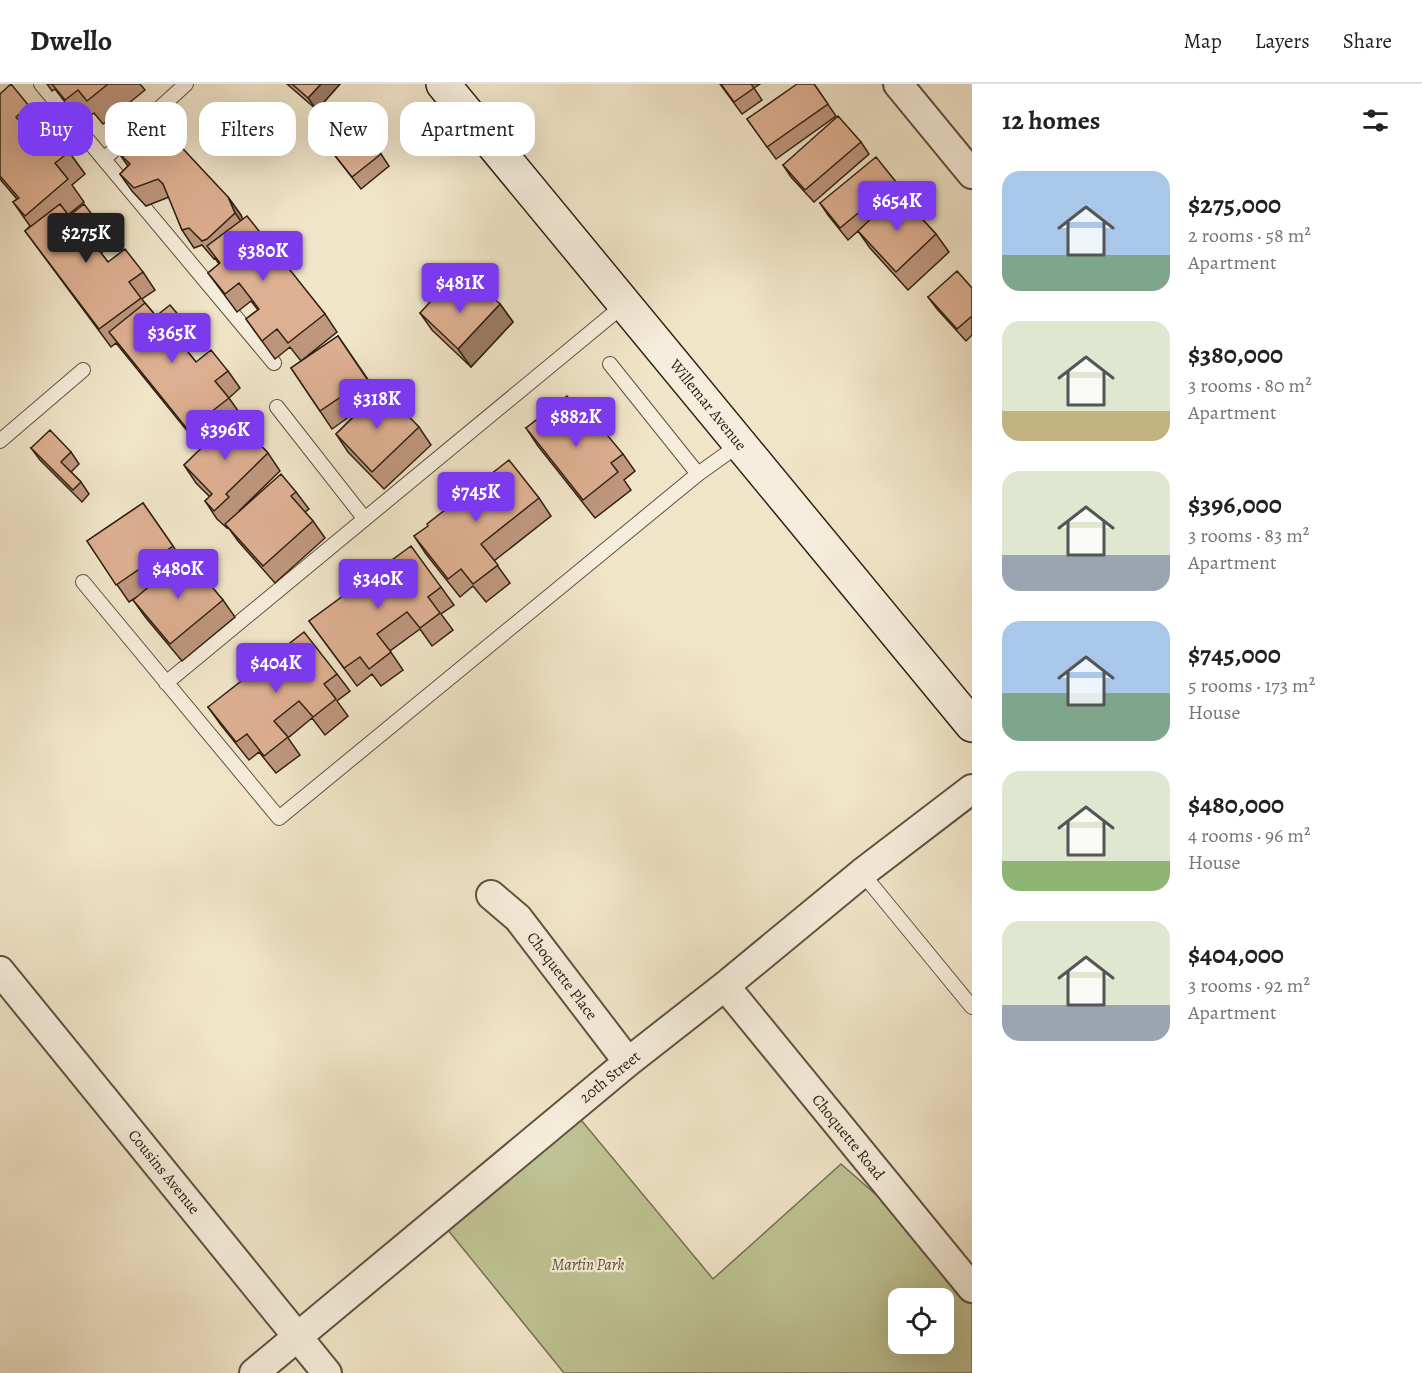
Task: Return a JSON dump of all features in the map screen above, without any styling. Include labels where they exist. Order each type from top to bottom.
[{"type":"street","name":"Willemar Avenue","points":[[443,84],[972,725]]},
{"type":"street","points":[[898,84],[972,174]]},
{"type":"street","name":"20th Street","points":[[254,1373],[628,1062],[725,986],[862,873],[972,789]]},
{"type":"street","name":"Choquette Place","points":[[490,895],[518,918],[628,1062]]},
{"type":"street","name":"Cousins Avenue","points":[[0,971],[327,1373]]},
{"type":"street","name":"Choquette Road","points":[[725,986],[972,1288]]},
{"type":"lane","points":[[41,84],[274,363]]},
{"type":"lane","points":[[104,159],[186,84]]},
{"type":"lane","points":[[166,683],[625,304]]},
{"type":"lane","points":[[610,364],[698,474]]},
{"type":"lane","points":[[0,441],[83,370]]},
{"type":"lane","points":[[277,407],[364,518]]},
{"type":"lane","points":[[83,582],[279,818],[698,474],[740,444]]},
{"type":"lane","points":[[862,873],[972,1007]]},
{"type":"green space","name":"Martin Park","points":[[572,1109],[713,1279],[841,1164],[946,1256],[972,1288],[972,1373],[564,1373],[439,1219]]},
{"type":"building","points":[[11,84],[26,102],[18,102],[16,117],[18,119],[18,156],[64,156],[55,163],[68,179],[25,216],[13,202],[19,198],[0,176],[0,94]]},
{"type":"building","points":[[52,84],[108,84],[87,101],[78,90],[65,100]]},
{"type":"building","points":[[292,84],[321,84],[308,98]]},
{"type":"building","points":[[721,84],[751,84],[754,88],[734,102]]},
{"type":"building","points":[[797,84],[814,84],[828,104],[767,147],[747,119]]},
{"type":"building","points":[[838,116],[861,142],[805,190],[783,165]]},
{"type":"building","points":[[187,153],[228,197],[235,213],[202,241],[189,228],[182,230],[163,184],[158,179],[134,188],[120,174],[130,164],[122,156],[187,156]]},
{"type":"building","points":[[335,156],[378,156],[352,177]]},
{"type":"building","points":[[876,157],[896,182],[840,228],[820,203]]},
{"type":"building","points":[[898,193],[936,234],[896,272],[858,231]]},
{"type":"building","points":[[60,204],[69,216],[84,204],[101,226],[88,236],[108,262],[125,249],[143,272],[129,282],[141,298],[99,329],[25,231]]},
{"type":"building","points":[[247,216],[325,314],[288,343],[277,329],[262,341],[246,319],[259,309],[239,283],[225,294],[208,273],[220,263],[207,246]]},
{"type":"building","points":[[957,271],[972,288],[972,316],[957,329],[928,297]]},
{"type":"building","points":[[479,284],[500,304],[458,349],[420,313],[442,289],[459,305]]},
{"type":"building","points":[[145,303],[156,316],[170,305],[187,325],[175,336],[196,362],[211,350],[228,371],[215,381],[229,398],[188,430],[109,332]]},
{"type":"building","points":[[338,336],[367,379],[320,411],[291,368]]},
{"type":"building","points":[[382,389],[419,427],[372,472],[336,434]]},
{"type":"building","points":[[567,396],[597,435],[603,430],[623,454],[611,463],[618,472],[583,500],[526,428]]},
{"type":"building","points":[[233,417],[268,453],[226,494],[229,497],[214,511],[205,501],[212,494],[184,465]]},
{"type":"building","points":[[50,430],[71,452],[61,462],[81,482],[73,490],[31,448]]},
{"type":"building","points":[[509,460],[539,498],[481,544],[498,565],[473,584],[461,569],[448,579],[414,536]]},
{"type":"building","points":[[281,474],[296,492],[291,496],[313,521],[263,566],[225,524]]},
{"type":"building","points":[[143,503],[173,546],[116,585],[87,541]]},
{"type":"building","points":[[411,546],[441,587],[428,597],[440,613],[420,628],[407,612],[377,634],[391,652],[369,669],[360,657],[344,668],[309,621]]},
{"type":"building","points":[[186,556],[223,600],[170,644],[133,600]]},
{"type":"building","points":[[304,632],[337,674],[324,684],[336,699],[313,717],[299,701],[274,721],[288,737],[264,756],[247,734],[236,742],[208,707]]}]
